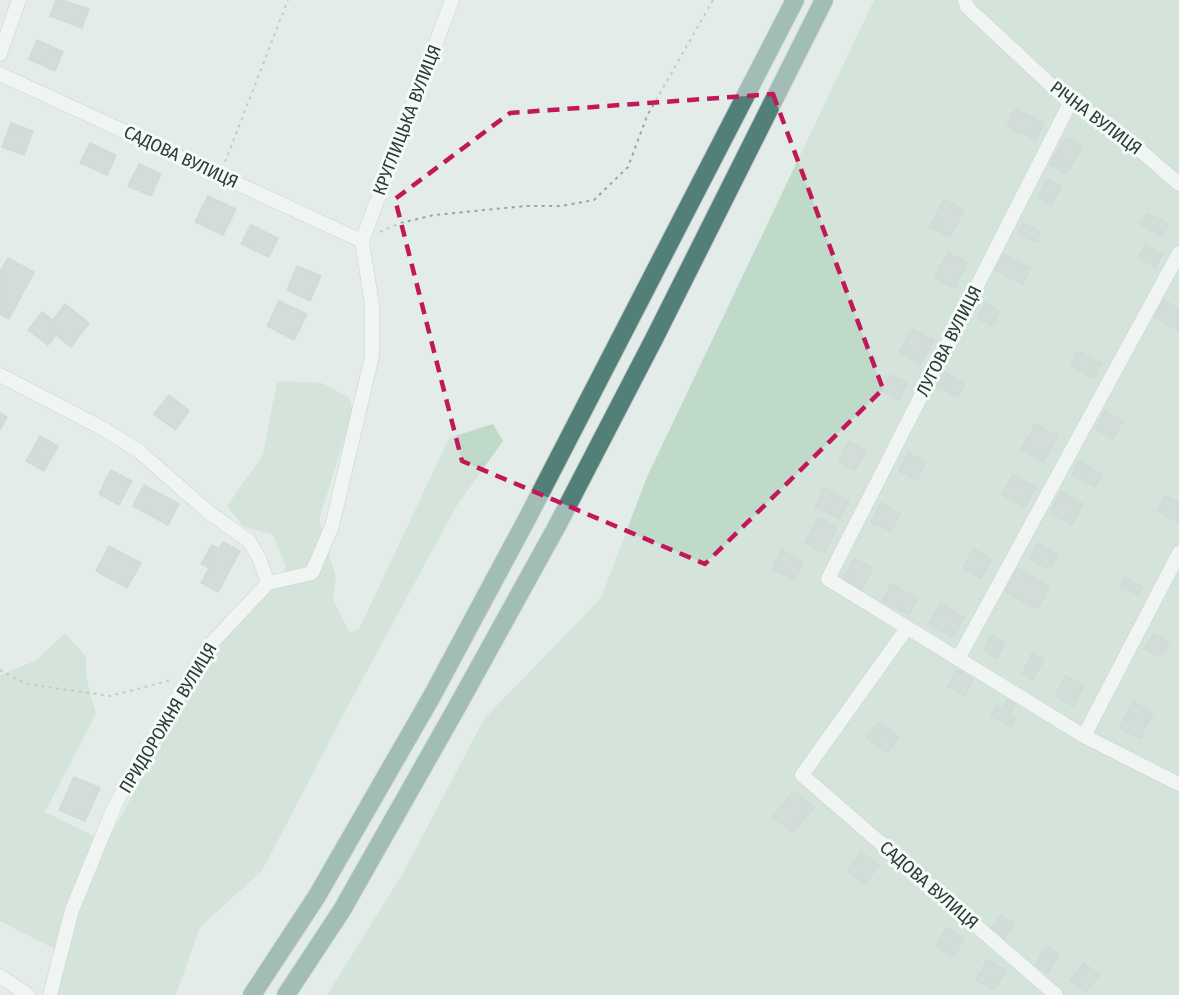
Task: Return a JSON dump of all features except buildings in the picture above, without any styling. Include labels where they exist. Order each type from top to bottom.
[{"type":"highway","points":[[252,995],[317,896],[432,696],[528,517],[795,0]]},
{"type":"highway","points":[[286,995],[342,910],[557,526],[655,337],[824,0]]},
{"type":"street","points":[[0,54],[19,0]]},
{"type":"street","name":"КРУГЛИЦЬКА ВУЛИЦЯ","points":[[362,241],[452,0]]},
{"type":"street","name":"РІЧНА ВУЛИЦЯ","points":[[964,0],[968,7],[1070,103],[1100,119],[1179,184]]},
{"type":"street","name":"САДОВА ВУЛИЦЯ","points":[[0,74],[362,241]]},
{"type":"street","name":"ЛУГОВА ВУЛИЦЯ","points":[[907,628],[828,579],[1070,103]]},
{"type":"street","points":[[0,375],[102,428],[140,452],[207,511],[249,541],[259,558],[268,583],[312,573],[332,526],[372,356],[372,306],[362,241]]},
{"type":"street","points":[[958,659],[1179,253]]},
{"type":"street","points":[[1084,736],[1179,553]]},
{"type":"street","name":"ПРИДОРОЖНЯ ВУЛИЦЯ","points":[[50,995],[72,910],[115,805],[208,647],[268,583]]},
{"type":"street","points":[[907,628],[1084,736],[1179,784]]},
{"type":"street","name":"САДОВА ВУЛИЦЯ","points":[[907,628],[802,775],[1056,995]]},
{"type":"street","points":[[0,976],[28,995]]},
{"type":"path","points":[[220,176],[288,0]]},
{"type":"path","points":[[362,241],[400,222],[434,215],[526,206],[561,206],[594,200],[628,167],[647,116],[713,0]]},
{"type":"path","points":[[0,670],[26,684],[110,696],[192,675]]},
{"type":"highlighted area","points":[[773,94],[883,389],[705,564],[462,461],[395,199],[510,113]]},
{"type":"green space","points":[[874,0],[1179,0],[1179,995],[327,995],[403,873],[484,719],[601,598],[647,477]]},
{"type":"green space","points":[[277,381],[322,383],[350,398],[353,413],[319,519],[336,577],[333,599],[350,633],[360,627],[449,438],[493,424],[503,441],[456,507],[262,871],[200,927],[176,995],[48,995],[68,956],[0,921],[0,675],[35,661],[65,633],[86,657],[86,676],[96,714],[45,812],[92,835],[111,834],[214,648],[271,589],[286,568],[273,535],[243,526],[227,506],[263,455]]}]
